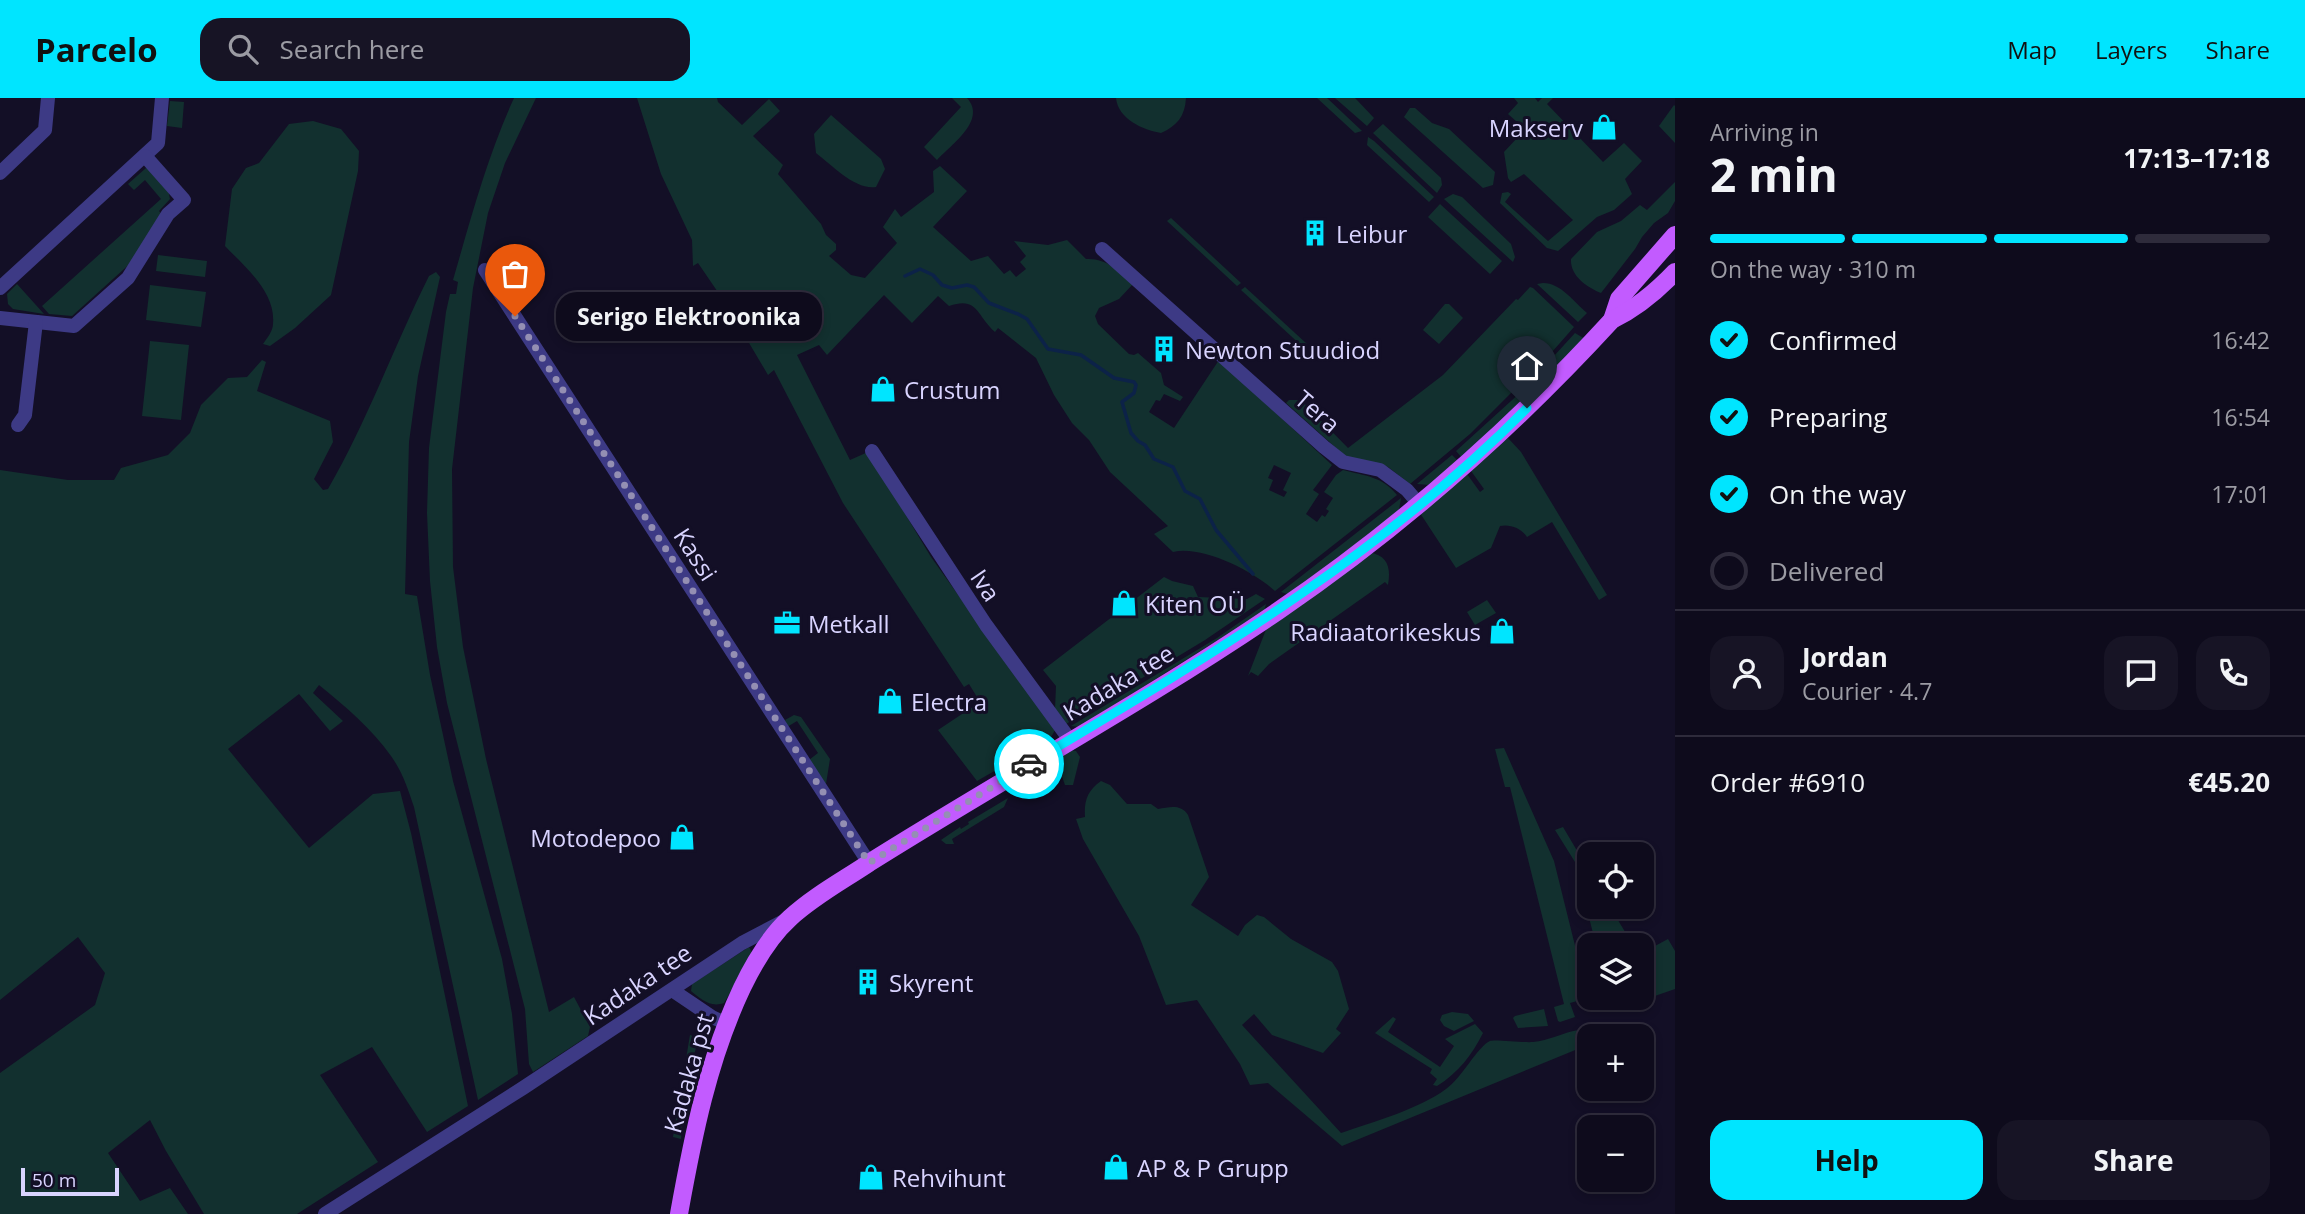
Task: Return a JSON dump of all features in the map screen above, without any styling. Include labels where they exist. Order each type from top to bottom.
[{"type":"main road","name":"Kadaka tee","points":[[1612,320],[1619,299],[1675,235]]},
{"type":"main road","points":[[1647,267],[1646,283],[1653,294]]},
{"type":"main road","name":"Kadaka tee","points":[[789,919],[823,892],[869,863],[1280,610],[1465,467],[1509,426],[1612,320],[1632,311],[1675,272]]},
{"type":"main road","name":"Kadaka pst","points":[[679,1214],[701,1099],[725,1023],[751,970],[769,942],[789,919]]},
{"type":"street","points":[[0,173],[45,130],[48,98]]},
{"type":"street","points":[[0,288],[158,143],[162,98]]},
{"type":"street","points":[[0,318],[74,326],[128,278],[168,214],[184,200],[145,156]]},
{"type":"street","name":"Tera","points":[[1102,249],[1324,447],[1343,462],[1380,470],[1407,490],[1419,504]]},
{"type":"street","name":"Kassi","points":[[485,270],[869,863]]},
{"type":"street","points":[[18,425],[25,415],[36,322]]},
{"type":"street","name":"Iva","points":[[872,451],[986,625],[1070,740]]},
{"type":"street","name":"Kadaka tee","points":[[325,1214],[523,1088],[741,943],[789,919]]},
{"type":"street","points":[[672,990],[725,1023]]},
{"type":"green space","points":[[514,98],[536,98],[505,163],[488,213],[473,288],[452,469],[453,567],[463,647],[486,759],[549,1012],[574,997],[590,1027],[588,1036],[533,1072],[529,1064],[525,1009],[447,703],[437,647],[430,581],[427,513],[429,448],[446,312],[450,294],[456,294],[458,282],[453,280],[480,188]]},
{"type":"green space","points":[[637,98],[717,98],[742,125],[769,99],[780,111],[753,136],[783,165],[778,174],[836,244],[836,250],[829,256],[851,275],[865,278],[897,243],[883,227],[895,209],[901,217],[934,192],[933,171],[940,166],[967,191],[933,227],[971,261],[988,256],[1004,274],[1010,270],[1016,277],[1026,269],[1020,262],[1026,256],[1014,241],[1048,245],[1067,240],[1086,259],[1106,263],[1133,284],[1119,299],[1099,308],[1095,316],[1098,324],[1129,354],[1138,353],[1161,373],[1164,385],[1183,397],[1180,401],[1164,394],[1160,401],[1156,400],[1149,412],[1174,428],[1219,360],[1332,465],[1313,490],[1319,494],[1306,514],[1317,522],[1322,515],[1325,517],[1329,511],[1326,509],[1333,498],[1324,492],[1343,470],[1379,480],[1397,495],[1275,591],[1254,575],[1227,561],[1198,552],[1173,552],[1154,534],[1168,526],[1110,472],[1089,440],[1072,423],[1054,395],[1036,358],[998,328],[995,332],[971,305],[966,303],[949,306],[938,296],[912,323],[884,295],[827,355],[819,345],[797,355],[850,460],[868,452],[931,557],[1055,730],[1050,739],[977,781],[938,730],[980,702],[969,684],[964,687],[843,503],[774,370],[768,375],[698,263],[693,266],[692,240],[661,174]],"holes":[[[1274,465],[1291,473],[1283,490],[1287,492],[1284,497],[1269,490],[1273,480],[1268,478]]]},
{"type":"green space","points":[[952,98],[967,98],[973,115],[965,131],[937,160],[924,147],[961,107]]},
{"type":"green space","points":[[1116,98],[1186,98],[1179,120],[1161,133],[1139,126],[1126,118]]},
{"type":"green space","points":[[1317,98],[1327,98],[1362,131],[1355,133]]},
{"type":"green space","points":[[1335,98],[1355,98],[1374,118],[1367,126]]},
{"type":"green space","points":[[1514,98],[1535,98],[1538,102],[1542,98],[1553,98],[1547,104],[1603,162],[1624,143],[1642,161],[1625,179],[1632,194],[1614,210],[1597,217],[1558,251],[1547,248],[1500,203],[1502,193],[1511,194],[1505,202],[1548,241],[1573,220],[1524,174],[1511,182],[1508,178],[1504,152],[1525,129],[1508,114],[1518,103]]},
{"type":"green space","points":[[170,101],[184,102],[182,128],[167,126]]},
{"type":"green space","points":[[1675,106],[1675,143],[1659,126]]},
{"type":"green space","points":[[1410,108],[1415,108],[1432,123],[1449,129],[1495,172],[1493,185],[1483,188],[1404,117]]},
{"type":"green space","points":[[831,115],[881,159],[885,169],[876,187],[852,181],[816,153],[814,134]]},
{"type":"green space","points":[[313,121],[341,129],[359,151],[358,171],[331,295],[295,328],[270,346],[263,344],[273,327],[270,301],[250,271],[225,246],[232,189],[246,168],[259,163],[289,124]]},
{"type":"green space","points":[[1383,124],[1441,178],[1442,185],[1437,193],[1373,133]]},
{"type":"green space","points":[[1368,137],[1434,197],[1429,202],[1367,145]]},
{"type":"green space","points":[[146,168],[155,172],[162,180],[170,199],[159,211],[163,216],[134,260],[72,316],[49,314],[42,306],[161,199],[145,180],[134,190],[128,184]]},
{"type":"green space","points":[[1675,182],[1675,201],[1668,213],[1654,223],[1642,237],[1601,293],[1576,276],[1571,259],[1597,232],[1621,221],[1640,205],[1647,210]]},
{"type":"green space","points":[[1453,194],[1462,197],[1511,244],[1515,257],[1513,262],[1444,199]]},
{"type":"green space","points":[[1440,204],[1502,261],[1490,274],[1428,217]]},
{"type":"green space","points":[[1171,218],[1241,283],[1237,286],[1167,221]]},
{"type":"green space","points":[[158,255],[207,261],[205,277],[156,271]]},
{"type":"green space","points":[[436,272],[440,277],[418,376],[409,442],[405,594],[417,596],[430,675],[453,781],[502,959],[512,1014],[518,1074],[478,1100],[414,807],[407,787],[384,746],[319,685],[313,693],[343,721],[330,731],[299,694],[228,749],[309,848],[373,794],[400,791],[468,1106],[427,1132],[372,1047],[320,1075],[378,1162],[297,1214],[204,1214],[150,1120],[108,1153],[140,1201],[170,1188],[188,1214],[0,1214],[0,1073],[95,1005],[105,973],[78,937],[0,1000],[0,470],[68,480],[114,480],[121,468],[168,455],[190,433],[201,405],[228,378],[247,377],[262,360],[266,362],[257,391],[330,421],[333,442],[314,479],[323,490],[328,489],[355,437],[429,276]]},
{"type":"green space","points":[[17,284],[44,314],[13,309],[8,304],[7,294]]},
{"type":"green space","points":[[1537,284],[1556,286],[1587,313],[1578,322]]},
{"type":"green space","points":[[150,285],[206,292],[201,327],[146,320]]},
{"type":"green space","points":[[1245,287],[1307,344],[1304,348],[1241,290]]},
{"type":"green space","points":[[1530,287],[1574,327],[1470,434],[1410,484],[1388,467],[1345,456],[1286,403],[1289,400],[1301,400],[1348,448],[1443,375]]},
{"type":"green space","points":[[1445,304],[1449,304],[1463,318],[1439,344],[1423,330]]},
{"type":"green space","points":[[1575,333],[1585,339],[1463,459],[1456,451],[1522,391]]},
{"type":"green space","points":[[150,341],[189,345],[181,420],[142,416]]},
{"type":"green space","points":[[1508,438],[1521,452],[1607,595],[1599,600],[1552,522],[1527,537],[1515,527],[1500,526],[1491,548],[1456,568],[1420,513],[1467,474],[1480,492],[1484,489],[1471,471]]},
{"type":"green space","points":[[1452,455],[1460,463],[1430,485],[1417,484]]},
{"type":"green space","points":[[1401,498],[1399,510],[1394,515],[1293,591],[1287,594],[1281,592]]},
{"type":"green space","points":[[1369,552],[1380,556],[1387,563],[1388,585],[1385,582],[1269,664],[1258,676],[1251,672],[1248,676],[1267,627]]},
{"type":"green space","points":[[1164,577],[1193,586],[1198,597],[1247,599],[1256,594],[1265,599],[1205,640],[1066,724],[1055,710],[1056,686],[1043,670]]},
{"type":"green space","points":[[1487,600],[1496,613],[1475,625],[1467,612]]},
{"type":"green space","points":[[1266,604],[1264,611],[1079,727],[1071,726],[1217,638]]},
{"type":"green space","points":[[794,715],[801,717],[830,759],[826,784],[809,760],[818,753],[797,721],[787,727],[785,720]]},
{"type":"green space","points":[[1504,748],[1554,861],[1577,954],[1577,1001],[1570,1003],[1575,1017],[1560,1022],[1554,1007],[1564,1004],[1510,787],[1505,787],[1495,749]]},
{"type":"green space","points":[[1069,750],[1076,751],[1080,757],[1073,785],[1065,785],[1061,762]]},
{"type":"green space","points":[[1101,781],[1110,785],[1127,804],[1151,804],[1158,809],[1179,808],[1188,815],[1209,877],[1191,905],[1238,936],[1245,925],[1257,915],[1264,917],[1291,939],[1332,962],[1338,971],[1349,1009],[1336,1029],[1341,1033],[1323,1053],[1272,1035],[1254,1014],[1242,1025],[1341,1133],[1423,1103],[1435,1096],[1458,1078],[1480,1049],[1490,1041],[1533,1042],[1577,1031],[1577,1049],[1342,1146],[1268,1083],[1250,1085],[1240,1064],[1197,1000],[1166,1005],[1139,936],[1083,839],[1076,819],[1085,817],[1087,797]]},
{"type":"green space","points":[[1008,798],[1004,807],[952,839],[954,844],[946,844],[941,840],[969,824],[968,822]]},
{"type":"green space","points":[[1563,827],[1577,851],[1577,870],[1575,862],[1555,830]]},
{"type":"green space","points":[[1589,919],[1617,919],[1626,933],[1593,933]]},
{"type":"green space","points":[[1668,939],[1675,951],[1675,989],[1654,996],[1654,947]]},
{"type":"green space","points":[[749,947],[753,954],[724,1003],[710,1004],[691,991],[692,984]]},
{"type":"green space","points":[[1544,1009],[1548,1026],[1518,1028],[1513,1018],[1515,1016]]},
{"type":"green space","points":[[1452,1012],[1468,1014],[1474,1021],[1454,1031],[1444,1026],[1440,1020],[1442,1015]]},
{"type":"green space","points":[[1393,1017],[1396,1019],[1388,1032],[1440,1067],[1454,1046],[1445,1039],[1475,1024],[1483,1033],[1464,1063],[1437,1086],[1433,1085],[1437,1079],[1430,1073],[1432,1069],[1375,1033]]},
{"type":"green space","points":[[690,1035],[699,1038],[685,1085],[680,1118],[683,1119],[681,1139],[673,1137]]},
{"type":"waterway","points":[[905,276],[920,269],[933,275],[942,285],[952,288],[967,285],[974,287],[989,303],[1027,319],[1048,349],[1081,355],[1114,378],[1134,382],[1134,393],[1122,402],[1131,433],[1145,445],[1154,459],[1173,467],[1185,491],[1200,499],[1216,530],[1253,574]]},
{"type":"way so far","points":[[515,316],[869,863],[1029,764]]},
{"type":"place","name":"Makserv","points":[[1604,127]]},
{"type":"place","name":"Leibur","points":[[1315,233]]},
{"type":"place","name":"Serigo Elektroonika","points":[[515,316]]},
{"type":"place","name":"Newton Stuudiod","points":[[1164,349]]},
{"type":"place","name":"Crustum","points":[[883,389]]},
{"type":"place","name":"Kiten OÜ","points":[[1124,603]]},
{"type":"place","name":"Metkall","points":[[787,623]]},
{"type":"place","name":"Radiaatorikeskus","points":[[1502,631]]},
{"type":"place","name":"Electra","points":[[890,701]]},
{"type":"place","name":"Motodepoo","points":[[682,837]]},
{"type":"place","name":"Skyrent","points":[[868,982]]},
{"type":"place","name":"AP & P Grupp","points":[[1116,1167]]},
{"type":"place","name":"Rehvihunt","points":[[871,1177]]},
{"type":"route","points":[[1029,764],[1214,653],[1280,610],[1465,467],[1527,408]]}]
